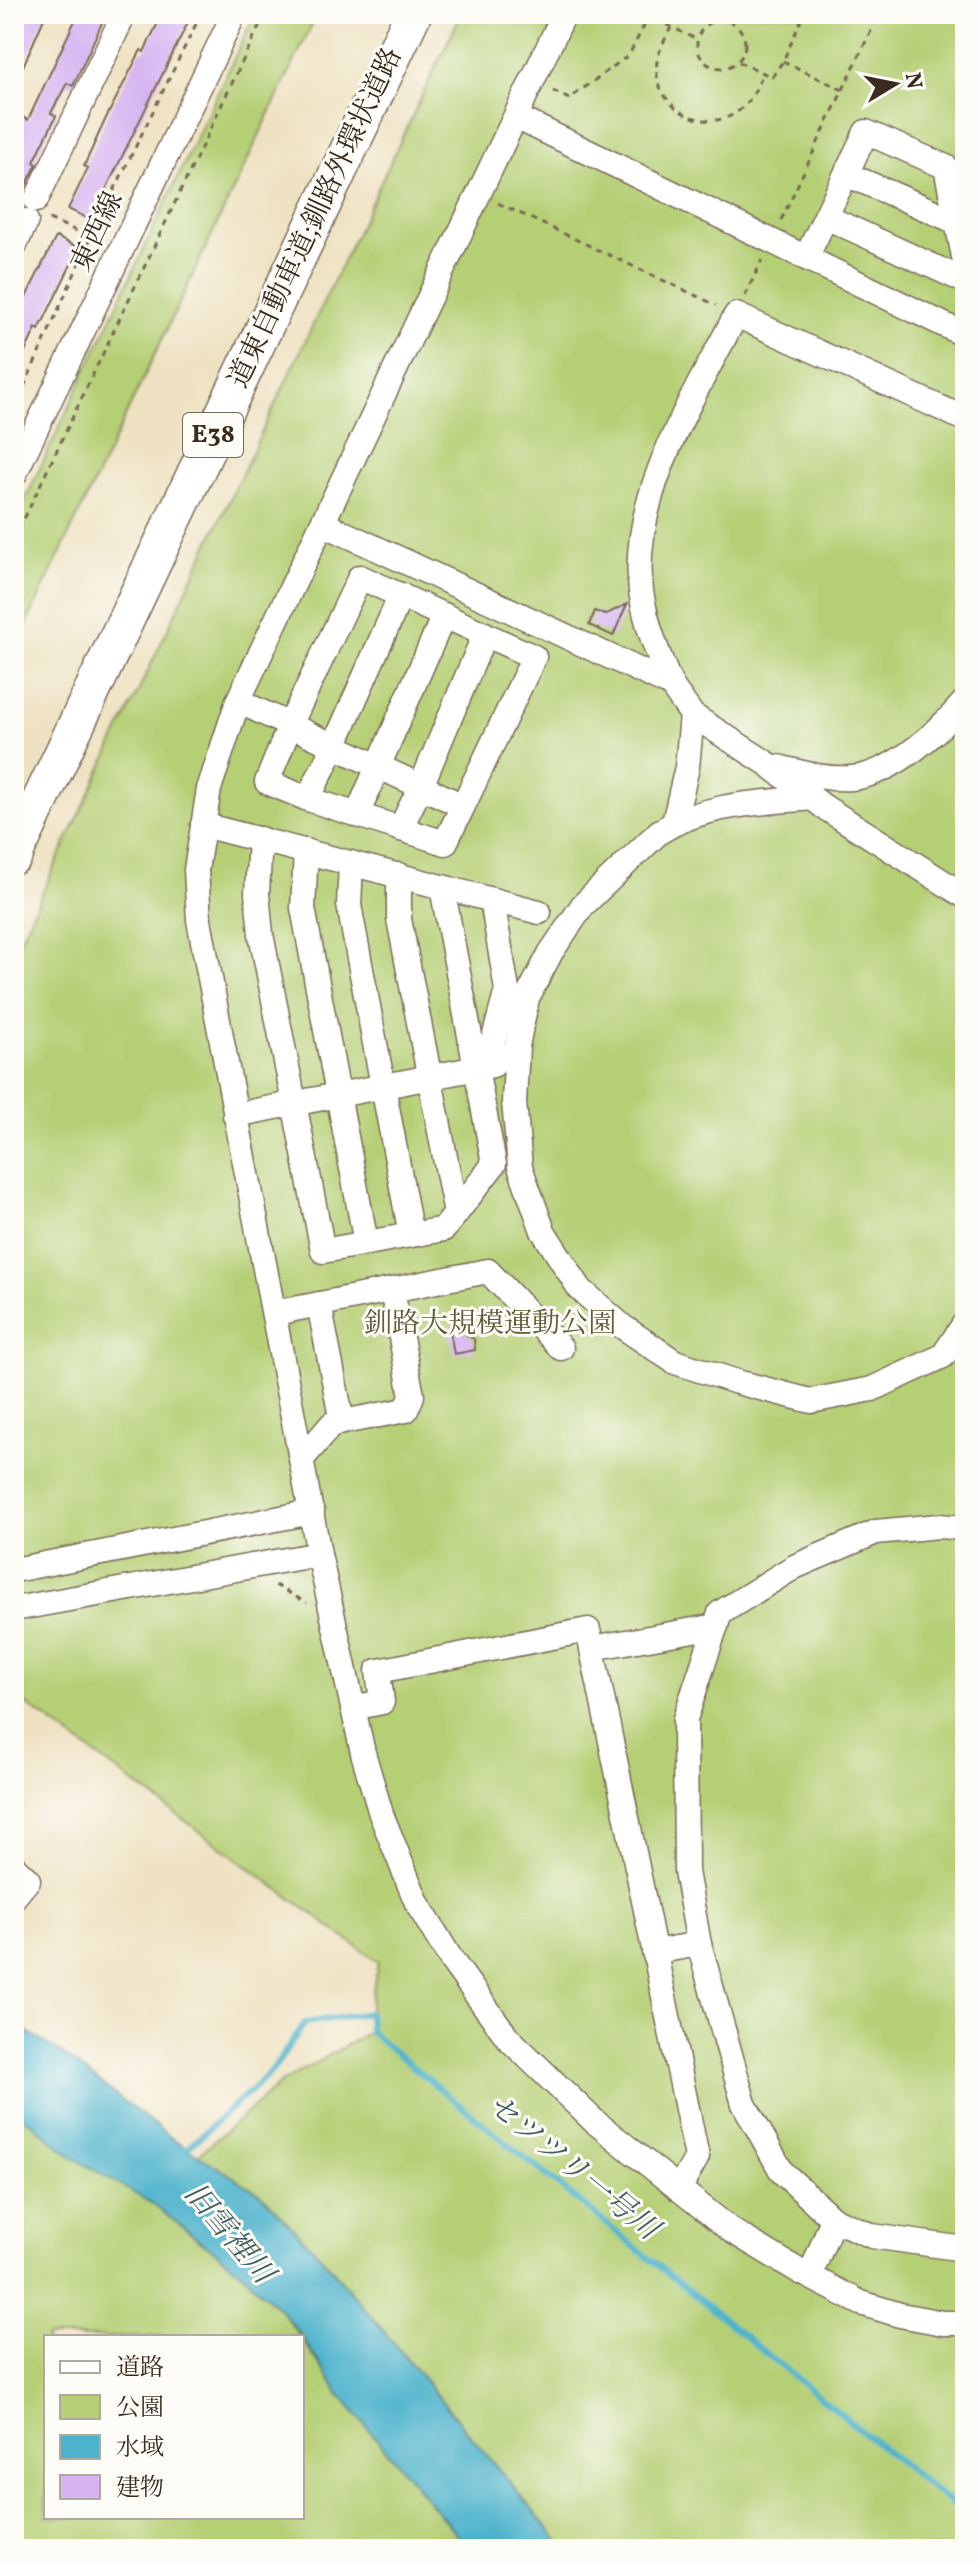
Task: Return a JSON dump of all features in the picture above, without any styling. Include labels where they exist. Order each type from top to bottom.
[{"type":"highway","name":"道東自動車道;釧路外環状道路","points":[[14,856],[27,809],[395,14]]},
{"type":"highway","name":"道東自動車道;釧路外環状道路","points":[[27,809],[413,14]]},
{"type":"highway","points":[[14,872],[27,809]]},
{"type":"street","points":[[14,247],[35,212],[124,14]]},
{"type":"street","name":"東西線","points":[[14,475],[22,438],[122,251],[234,14]]},
{"type":"street","points":[[564,14],[238,701],[209,789],[196,870],[199,920],[319,1554],[353,1708],[381,1814],[417,1903],[452,1961],[508,2038],[594,2121],[732,2231],[861,2303],[900,2315],[943,2323],[965,2323]]},
{"type":"street","points":[[516,117],[965,335]]},
{"type":"street","points":[[806,258],[866,132],[946,167],[965,262]]},
{"type":"street","points":[[846,174],[957,222]]},
{"type":"street","points":[[826,217],[965,281]]},
{"type":"street","points":[[965,419],[736,315],[676,431],[648,505],[640,544],[641,590],[650,634],[671,685],[692,715],[768,764],[812,798],[965,896]]},
{"type":"street","points":[[324,524],[671,685]]},
{"type":"street","points":[[360,577],[444,615],[534,657],[445,843],[308,799],[267,782],[290,725],[360,577]]},
{"type":"street","points":[[308,799],[401,595]]},
{"type":"street","points":[[357,815],[444,615]]},
{"type":"street","points":[[400,829],[485,634]]},
{"type":"street","points":[[238,701],[463,806]]},
{"type":"street","points":[[768,764],[813,775],[854,778],[898,763],[947,722],[965,701]]},
{"type":"street","points":[[674,823],[687,767],[692,715]]},
{"type":"street","points":[[812,798],[718,807],[674,823],[659,832],[583,905],[551,952],[527,998],[517,1046],[514,1102],[520,1167],[543,1231],[580,1289],[623,1327],[675,1362],[811,1401],[872,1389],[943,1356],[965,1323]]},
{"type":"street","points":[[203,825],[539,912]]},
{"type":"street","points":[[260,839],[257,893],[261,934],[323,1251],[444,1229],[494,1164],[442,887]]},
{"type":"street","points":[[306,851],[303,908],[366,1243]]},
{"type":"street","points":[[351,863],[349,905],[411,1235]]},
{"type":"street","points":[[399,875],[399,919],[456,1214]]},
{"type":"street","points":[[235,1115],[493,1065],[493,1042],[507,990],[492,900]]},
{"type":"street","points":[[274,1313],[488,1271],[561,1348]]},
{"type":"street","points":[[302,1459],[332,1424],[406,1410],[412,1396],[392,1290]]},
{"type":"street","points":[[319,1304],[342,1422]]},
{"type":"street","points":[[14,1570],[312,1512]]},
{"type":"street","points":[[965,1528],[939,1526],[876,1532],[794,1567],[720,1613],[685,1719],[686,1871],[699,1944],[744,2104],[782,2172],[833,2219],[872,2236],[965,2247]]},
{"type":"street","points":[[108,1553],[115,1590]]},
{"type":"street","points":[[14,1609],[319,1554]]},
{"type":"street","points":[[592,1648],[716,1626]]},
{"type":"street","points":[[353,1708],[382,1702],[378,1671],[588,1630],[697,2157],[679,2189]]},
{"type":"street","points":[[14,1867],[28,1880],[14,1897]]},
{"type":"street","points":[[654,1952],[699,1944]]},
{"type":"street","points":[[810,2276],[833,2219]]},
{"type":"path","points":[[14,409],[91,237],[201,14]]},
{"type":"path","points":[[14,540],[265,14]]},
{"type":"path","points":[[659,21],[662,14]]},
{"type":"path","points":[[731,23],[736,14]]},
{"type":"path","points":[[739,62],[772,77],[783,61],[804,14]]},
{"type":"path","points":[[498,203],[736,315],[879,14]]},
{"type":"path","points":[[553,91],[569,99],[629,55],[647,15],[696,39]]},
{"type":"path","points":[[710,23],[731,23],[740,30],[745,41],[745,52],[739,62],[728,67],[716,67],[705,61],[698,51],[696,39],[701,29],[710,23]]},
{"type":"path","points":[[671,27],[657,61],[658,80],[665,97],[677,110],[693,119],[711,121],[729,117],[744,107],[763,73]]},
{"type":"path","points":[[783,61],[843,90]]},
{"type":"path","points":[[35,212],[122,251]]},
{"type":"path","points":[[264,1579],[312,1606]]},
{"type":"green space","points":[[255,14],[317,14],[14,650],[14,523]]},
{"type":"green space","name":"釧路大規模運動公園","points":[[461,14],[965,14],[965,2549],[565,2549],[331,2268],[262,2195],[198,2155],[281,2083],[369,2032],[369,2013],[378,1962],[14,1695],[14,952]]},
{"type":"green space","points":[[14,2109],[74,2158],[151,2203],[238,2269],[281,2311],[299,2335],[44,2335],[44,2519],[304,2519],[304,2342],[341,2396],[469,2549],[14,2549]]},
{"type":"water","name":"旧雪裡川","points":[[14,2023],[61,2053],[173,2139],[262,2195],[331,2268],[565,2549],[469,2549],[341,2396],[304,2340],[304,2335],[300,2335],[238,2269],[151,2203],[74,2158],[14,2109]]},
{"type":"building","points":[[14,14],[46,14],[14,87]]},
{"type":"building","points":[[78,14],[106,14],[73,86],[67,83],[51,113],[56,116],[24,190],[14,185],[14,113],[28,120]]},
{"type":"building","points":[[162,14],[192,14],[91,220],[68,209],[88,168],[84,166],[106,118]]},
{"type":"building","points":[[56,237],[79,248],[14,376],[14,321]]},
{"type":"building","points":[[627,604],[613,636],[589,625],[595,611],[605,615]]},
{"type":"building","points":[[465,1323],[467,1335],[474,1339],[475,1350],[454,1354],[449,1326]]},
{"type":"waterway","name":"セツツリ一号川","points":[[183,2152],[272,2071],[305,2023],[369,2013],[370,2032],[965,2515]]}]
